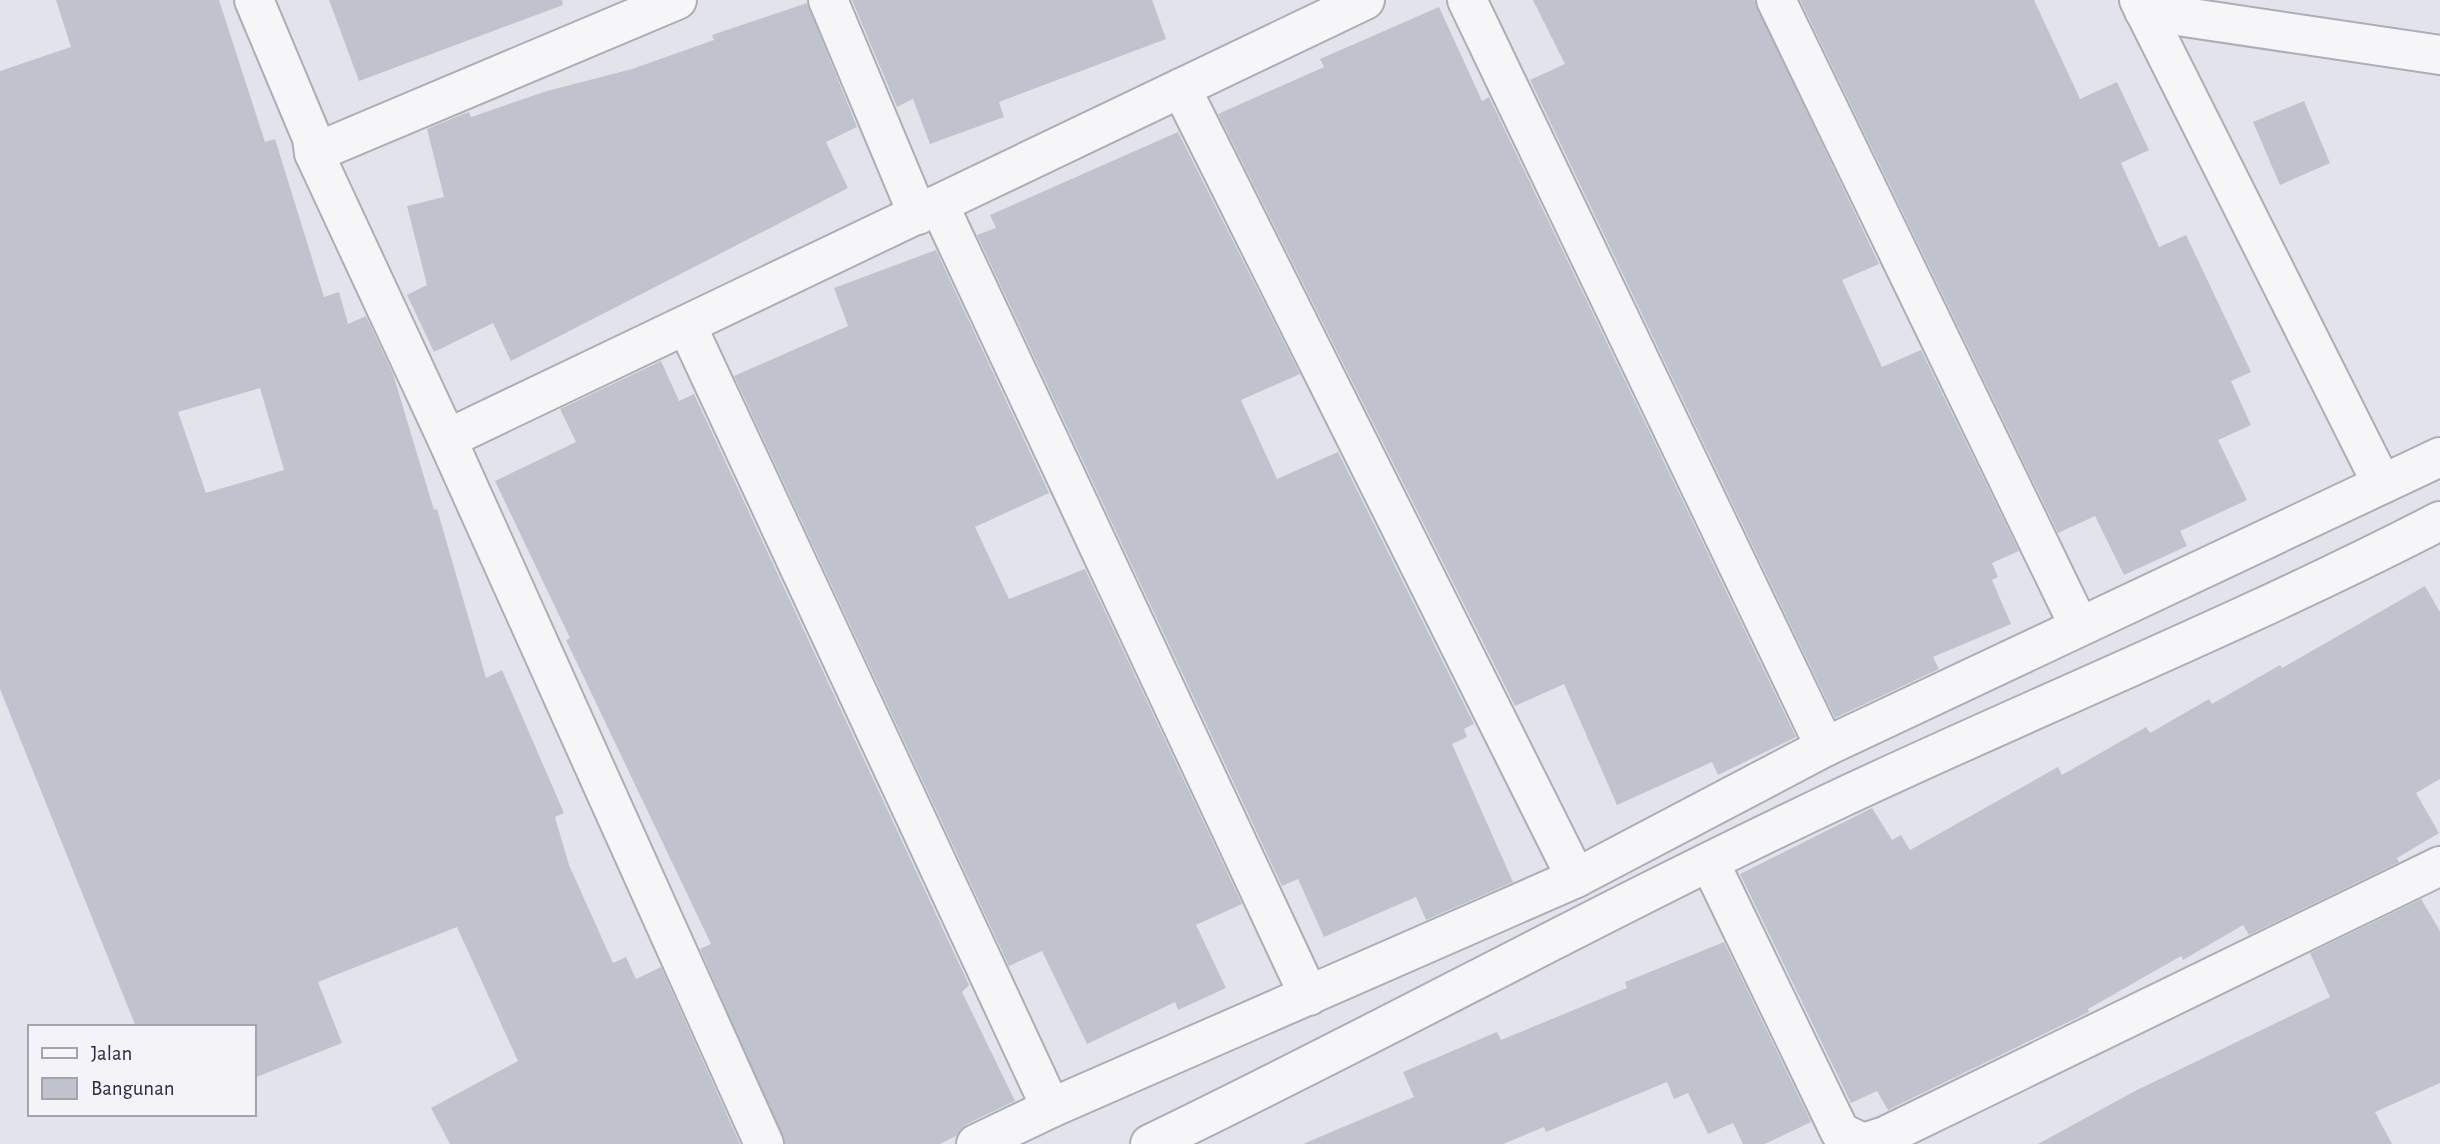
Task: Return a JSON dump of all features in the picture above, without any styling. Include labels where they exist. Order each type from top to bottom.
[{"type":"street","points":[[254,0],[312,138],[314,153],[447,439],[764,1144]]},
{"type":"street","points":[[314,153],[677,0]]},
{"type":"street","points":[[828,0],[1309,996]]},
{"type":"street","points":[[447,439],[1365,0]]},
{"type":"street","points":[[1467,0],[1825,747]]},
{"type":"street","points":[[1776,0],[2079,626]]},
{"type":"street","points":[[2141,6],[2382,484]]},
{"type":"street","points":[[2141,6],[2440,55]]},
{"type":"street","points":[[1181,88],[1576,878]]},
{"type":"street","points":[[687,326],[1051,1108]]},
{"type":"street","points":[[976,1144],[1051,1108],[1576,878],[1825,747],[2440,457]]},
{"type":"street","points":[[1150,1144],[1335,1054],[1584,924],[1844,796],[2106,679],[2440,521]]},
{"type":"street","points":[[1710,863],[1840,1132],[1863,1143],[1885,1136],[2440,866]]},
{"type":"building","points":[[56,0],[219,0],[265,142],[275,139],[324,297],[339,292],[348,324],[366,316],[393,374],[434,510],[437,509],[486,678],[502,670],[564,813],[555,817],[569,865],[613,963],[626,957],[636,979],[661,967],[740,1144],[450,1144],[431,1108],[518,1061],[457,927],[318,982],[342,1043],[256,1077],[256,1025],[135,1025],[0,689],[0,71],[71,47]],"holes":[[[260,388],[284,470],[206,493],[178,412]]]},
{"type":"building","points":[[329,0],[562,0],[563,5],[359,81]]},
{"type":"building","points":[[852,0],[1152,0],[1166,39],[999,102],[1004,117],[930,144],[913,99],[897,107]]},
{"type":"building","points":[[1533,0],[1754,0],[1879,264],[1842,280],[1882,367],[1921,350],[2019,551],[1992,563],[1998,577],[1992,580],[2011,624],[1933,657],[1939,669],[1835,718],[1530,80],[1565,64]]},
{"type":"building","points":[[1800,0],[2034,0],[2080,99],[2117,82],[2149,150],[2121,163],[2159,247],[2186,235],[2251,372],[2231,381],[2251,425],[2218,440],[2247,500],[2180,531],[2187,546],[2124,575],[2095,516],[2058,533]]},
{"type":"building","points":[[807,3],[857,127],[826,142],[848,188],[511,361],[493,323],[434,352],[407,295],[427,285],[407,206],[444,197],[427,129],[469,112],[471,117],[547,91],[632,69],[714,40],[712,35]]},
{"type":"building","points":[[1439,7],[1482,101],[1489,97],[1796,737],[1718,775],[1712,762],[1617,805],[1564,684],[1515,706],[1218,114],[1324,67],[1320,59]]},
{"type":"building","points":[[2304,101],[2330,163],[2280,185],[2253,122]]},
{"type":"building","points":[[1178,132],[1300,374],[1241,400],[1277,479],[1338,452],[1474,724],[1464,729],[1467,737],[1452,744],[1513,882],[1426,920],[1416,897],[1324,937],[1298,879],[1282,886],[977,235],[996,228],[990,215]]},
{"type":"building","points":[[936,250],[1049,493],[975,527],[1009,599],[1085,569],[1242,904],[1196,925],[1226,988],[1178,1010],[1175,1002],[1087,1044],[1042,951],[1009,966],[734,376],[848,326],[834,288]]},
{"type":"building","points":[[661,361],[679,401],[694,394],[969,985],[962,992],[1015,1101],[967,1124],[956,1136],[940,1144],[785,1144],[700,949],[711,944],[566,640],[570,638],[495,481],[576,442],[560,409]]},
{"type":"building","points":[[2425,586],[2440,612],[2440,779],[2416,793],[2439,833],[2397,858],[2399,862],[2249,935],[2243,925],[2183,960],[2181,956],[2088,1009],[2089,1012],[1888,1110],[1877,1091],[1851,1103],[1740,874],[1872,808],[1892,840],[1901,835],[1910,850],[2058,767],[2062,775],[2146,727],[2150,733],[2209,699],[2212,704],[2280,665],[2282,668]]},
{"type":"building","points":[[2421,899],[2440,931],[2440,1083],[2375,1112],[2392,1144],[2038,1144],[2135,1091],[2330,997],[2310,953]]},
{"type":"building","points":[[1724,942],[1811,1122],[1765,1144],[1743,1144],[1733,1123],[1708,1134],[1688,1093],[1674,1099],[1667,1082],[1546,1132],[1544,1127],[1503,1144],[1303,1144],[1414,1097],[1403,1072],[1497,1032],[1501,1040],[1627,988],[1625,982]]}]
